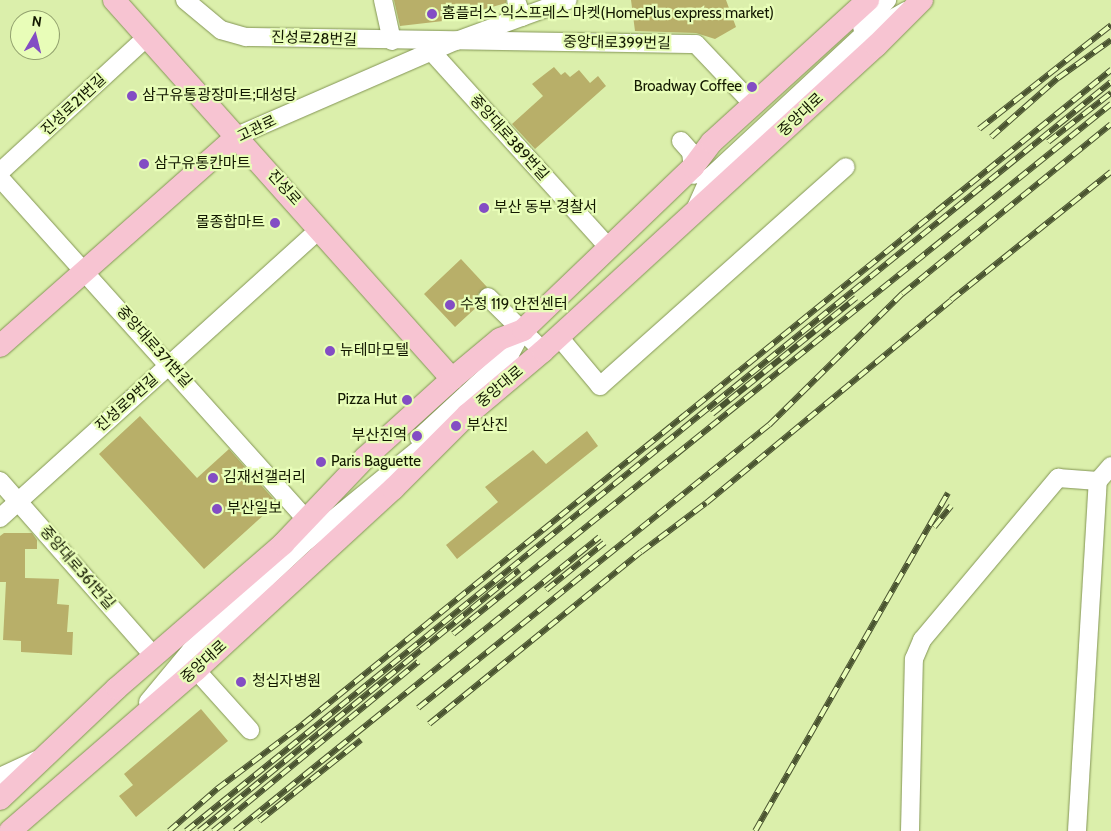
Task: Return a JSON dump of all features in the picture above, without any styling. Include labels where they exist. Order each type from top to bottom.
[{"type":"main road","name":"진성로","points":[[114,0],[320,228],[452,379]]},
{"type":"main road","points":[[0,799],[154,656],[283,544],[305,518],[452,379],[500,339],[523,330],[693,167],[712,142],[868,0]]},
{"type":"main road","name":"중앙대로","points":[[10,831],[196,670],[393,489],[466,415],[551,344],[876,46],[918,4]]},
{"type":"main road","name":"고관로","points":[[0,346],[237,136]]},
{"type":"street","name":"진성로28번길","points":[[185,0],[221,30],[246,37],[456,41]]},
{"type":"street","points":[[382,0],[392,41]]},
{"type":"street","points":[[516,0],[522,17]]},
{"type":"street","name":"고관로","points":[[237,136],[431,51],[568,0]]},
{"type":"street","points":[[693,167],[715,163],[877,14],[887,0]]},
{"type":"street","name":"진성로21번길","points":[[0,172],[148,37]]},
{"type":"street","name":"중앙대로399번길","points":[[456,41],[696,44],[753,104]]},
{"type":"street","name":"중앙대로389번길","points":[[431,51],[608,247]]},
{"type":"street","points":[[681,141],[691,152],[695,210]]},
{"type":"street","points":[[488,297],[523,330],[551,344],[600,386],[846,167]]},
{"type":"street","name":"중앙대로371번길","points":[[0,178],[170,364],[305,518]]},
{"type":"street","name":"진성로9번길","points":[[0,518],[320,228]]},
{"type":"street","points":[[283,544],[378,474],[407,449],[510,354],[523,330]]},
{"type":"street","points":[[119,737],[191,650],[303,544],[423,444],[466,415]]},
{"type":"street","points":[[1077,831],[1098,480],[1111,466]]},
{"type":"street","points":[[910,831],[914,659],[922,640],[1058,478],[1098,480]]},
{"type":"street","name":"중앙대로361번길","points":[[0,481],[154,656]]},
{"type":"street","points":[[196,670],[250,730]]},
{"type":"street","points":[[0,777],[48,754]]},
{"type":"building","name":"홈플러스 익스프레스 마켓(HomePlus express market)","points":[[394,0],[506,0],[506,3],[443,21],[400,26]]},
{"type":"building","points":[[631,0],[726,0],[736,27],[715,39],[696,33],[635,31]]},
{"type":"building","points":[[554,67],[561,75],[565,72],[570,77],[579,70],[590,83],[598,76],[606,86],[535,149],[512,124],[543,96],[532,84]]},
{"type":"building","points":[[461,259],[487,287],[478,294],[480,304],[455,327],[424,294]]},
{"type":"building","points":[[140,416],[197,478],[229,449],[277,503],[204,569],[99,454]]},
{"type":"building","points":[[587,431],[598,446],[457,559],[446,545],[498,502],[485,487],[533,450],[546,464]]},
{"type":"building","points":[[4,533],[32,533],[37,540],[37,549],[25,549],[25,578],[59,579],[57,604],[69,605],[67,632],[73,632],[72,655],[21,652],[21,641],[3,640],[6,582],[0,582],[0,536]]},
{"type":"building","points":[[201,709],[228,741],[136,817],[119,796],[133,785],[124,774]]},
{"type":"railway","points":[[979,129],[1111,25]]},
{"type":"railway","points":[[991,137],[1058,78],[1111,40]]},
{"type":"railway","points":[[169,831],[217,789],[303,724],[1111,70]]},
{"type":"railway","points":[[186,831],[1111,82]]},
{"type":"railway","points":[[1048,142],[1111,93]]},
{"type":"railway","points":[[453,634],[1111,104]]},
{"type":"railway","points":[[418,708],[769,425],[902,294],[1111,124]]},
{"type":"railway","points":[[429,724],[641,552],[706,503],[951,300],[1111,172]]},
{"type":"railway","points":[[712,414],[856,298]]},
{"type":"railway","points":[[755,831],[948,493]]},
{"type":"railway","points":[[934,527],[951,506]]},
{"type":"railway","points":[[235,831],[599,537]]},
{"type":"railway","points":[[546,590],[604,543]]},
{"type":"railway","points":[[199,831],[519,570]]},
{"type":"railway","points":[[213,831],[418,662]]},
{"type":"railway","points":[[259,821],[361,740]]},
{"type":"place","name":"홈플러스 익스프레스 마켓(HomePlus express market)","points":[[432,14]]},
{"type":"place","name":"Broadway Coffee","points":[[752,87]]},
{"type":"place","name":"삼구유통광장마트;대성당","points":[[132,96]]},
{"type":"place","name":"삼구유통칸마트","points":[[144,164]]},
{"type":"place","name":"부산 동부 경찰서","points":[[484,208]]},
{"type":"place","name":"몰종합마트","points":[[275,223]]},
{"type":"place","name":"수정 119 안전센터","points":[[450,305]]},
{"type":"place","name":"뉴테마모텔","points":[[330,351]]},
{"type":"place","name":"Pizza Hut","points":[[407,400]]},
{"type":"place","name":"부산진","points":[[456,426]]},
{"type":"place","name":"부산진역","points":[[417,436]]},
{"type":"place","name":"Paris Baguette","points":[[321,462]]},
{"type":"place","name":"김재선갤러리","points":[[213,478]]},
{"type":"place","name":"부산일보","points":[[217,509]]},
{"type":"place","name":"청십자병원","points":[[241,682]]}]
